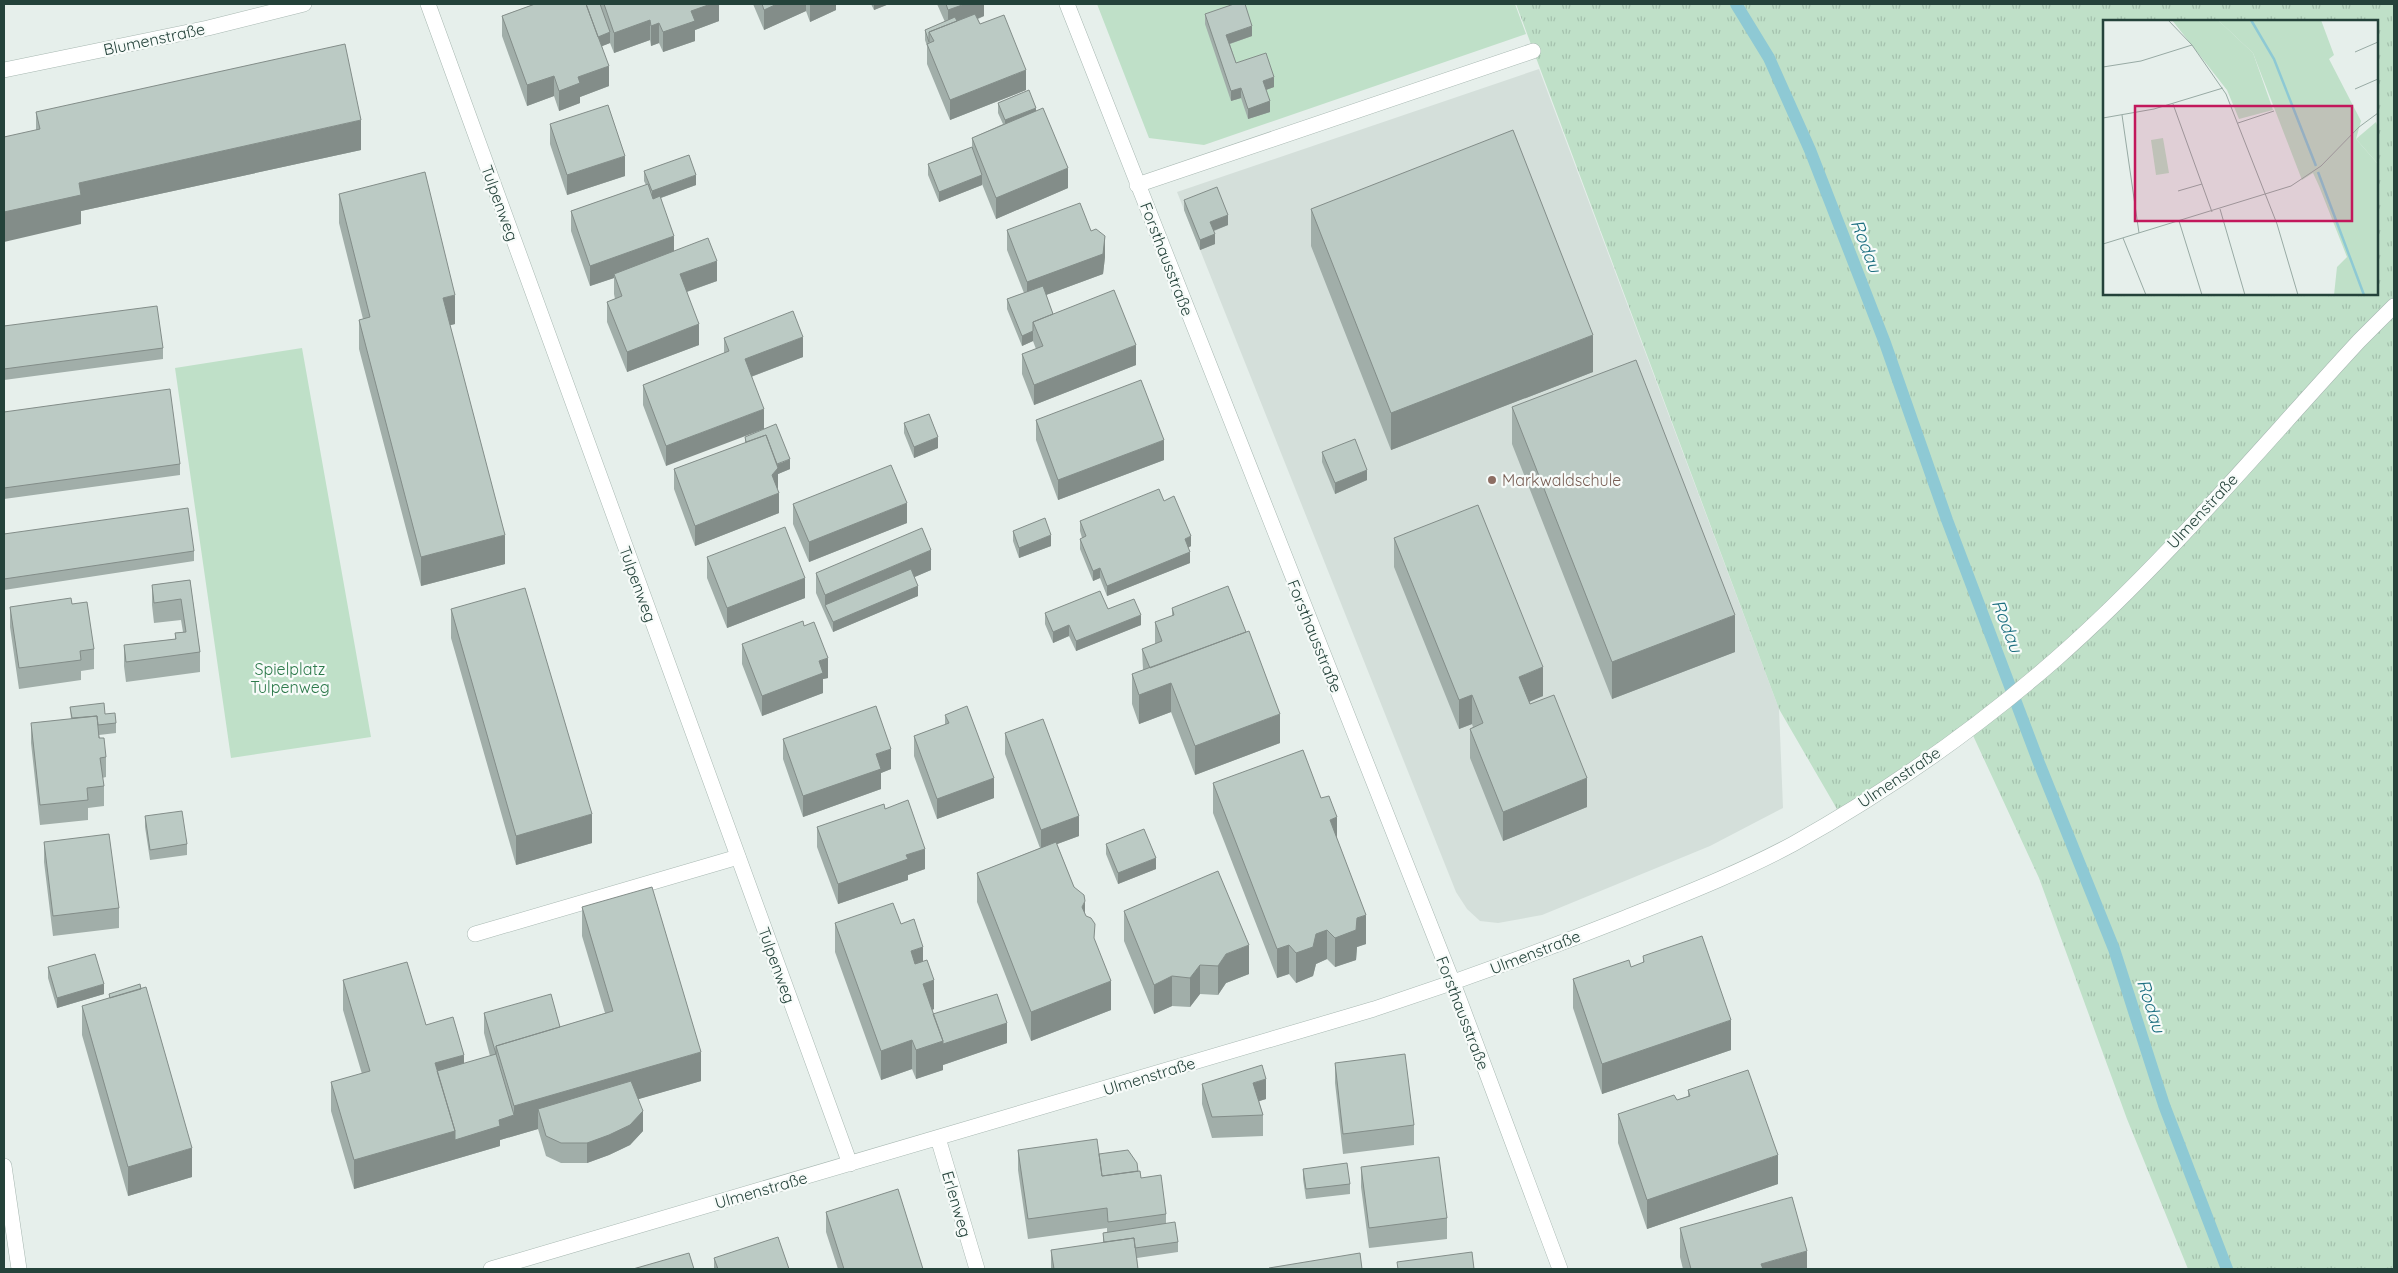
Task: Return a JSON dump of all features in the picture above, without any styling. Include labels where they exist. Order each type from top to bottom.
[{"type":"street","name":"Blumenstraße","points":[[4,70],[208,28],[304,4]]},
{"type":"street","name":"Tulpenweg","points":[[428,4],[850,1164]]},
{"type":"street","name":"Forsthausstraße","points":[[1067,4],[1453,983],[1560,1269]]},
{"type":"street","points":[[1138,185],[1533,51]]},
{"type":"street","name":"Ulmenstraße","points":[[491,1269],[1374,1009],[1453,983],[1675,898],[1782,849],[1893,783],[1970,728],[2056,659],[2145,573],[2359,341],[2394,306]]},
{"type":"street","points":[[475,934],[738,857]]},
{"type":"street","name":"Erlenweg","points":[[938,1138],[976,1269]]},
{"type":"street","points":[[4,1166],[19,1269]]},
{"type":"shaded area","name":"Markwaldschule","points":[[1539,69],[1779,709],[1783,808],[1710,846],[1542,915],[1498,923],[1480,921],[1467,909],[1456,892],[1177,192]]},
{"type":"green space","points":[[1097,4],[1515,4],[1526,34],[1204,145],[1149,138]]},
{"type":"green space","points":[[1516,4],[2394,4],[2394,1269],[2188,1269],[2127,1119],[2039,878],[1970,729],[1841,816],[1779,709]]},
{"type":"green space","name":"Spielplatz Tulpenweg","points":[[302,348],[371,737],[231,758],[175,368]]},
{"type":"building","points":[[535,4],[586,4],[609,66],[578,77],[580,83],[559,91],[554,76],[527,85],[502,16]]},
{"type":"building","points":[[586,4],[600,4],[610,32],[598,37]]},
{"type":"building","points":[[604,4],[711,4],[691,11],[695,21],[663,32],[659,23],[651,26],[650,20],[614,33]]},
{"type":"building","points":[[762,4],[777,4],[764,10]]},
{"type":"building","points":[[946,4],[965,4],[948,10]]},
{"type":"building","points":[[1234,4],[1245,4],[1252,26],[1226,35],[1236,63],[1266,53],[1274,77],[1263,81],[1270,101],[1248,109],[1241,88],[1231,91],[1205,14]]},
{"type":"building","points":[[975,14],[980,24],[1004,15],[1026,70],[950,100],[927,44],[934,41],[929,32]]},
{"type":"building","points":[[955,17],[957,21],[929,32],[929,42],[925,30]]},
{"type":"building","points":[[345,44],[361,120],[79,183],[81,195],[4,212],[4,137],[40,129],[36,112]]},
{"type":"building","points":[[1029,90],[1036,108],[1005,120],[998,103]]},
{"type":"building","points":[[608,105],[625,156],[567,175],[550,124]]},
{"type":"building","points":[[1043,108],[1068,168],[996,198],[972,138]]},
{"type":"building","points":[[1513,130],[1593,335],[1391,413],[1311,209]]},
{"type":"building","points":[[972,147],[982,175],[939,192],[928,164]]},
{"type":"building","points":[[689,155],[696,175],[652,191],[644,171]]},
{"type":"building","points":[[425,172],[455,295],[443,298],[505,535],[421,557],[359,320],[370,317],[339,194]]},
{"type":"building","points":[[648,184],[653,199],[660,196],[674,236],[590,266],[571,211]]},
{"type":"building","points":[[1217,187],[1228,215],[1210,222],[1215,234],[1200,240],[1184,200]]},
{"type":"building","points":[[1080,203],[1091,231],[1096,229],[1105,236],[1103,254],[1027,282],[1007,230]]},
{"type":"building","points":[[708,238],[717,261],[680,274],[699,324],[627,352],[607,302],[622,296],[614,274]]},
{"type":"building","points":[[1043,286],[1053,314],[1033,322],[1033,331],[1022,336],[1007,299]]},
{"type":"building","points":[[1114,290],[1136,345],[1034,385],[1022,354],[1043,346],[1033,322]]},
{"type":"building","points":[[157,306],[163,348],[4,369],[4,326]]},
{"type":"building","points":[[793,311],[803,337],[745,359],[764,409],[666,446],[643,385],[729,351],[724,338]]},
{"type":"building","points":[[1636,360],[1735,615],[1612,662],[1512,407]]},
{"type":"building","points":[[1141,380],[1164,440],[1058,480],[1036,420]]},
{"type":"building","points":[[170,389],[180,464],[4,488],[4,412]]},
{"type":"building","points":[[929,414],[938,437],[914,447],[904,423]]},
{"type":"building","points":[[776,424],[790,459],[777,464],[766,435],[746,442],[745,437]]},
{"type":"building","points":[[766,435],[778,468],[772,475],[779,493],[695,526],[674,469]]},
{"type":"building","points":[[1355,439],[1367,470],[1335,483],[1322,452]]},
{"type":"building","points":[[891,465],[907,503],[809,542],[793,504]]},
{"type":"building","points":[[1159,489],[1164,501],[1174,496],[1191,536],[1185,539],[1190,552],[1107,586],[1100,568],[1093,571],[1080,539],[1086,536],[1080,521]]},
{"type":"building","points":[[1478,505],[1543,667],[1519,677],[1530,704],[1554,695],[1587,778],[1503,812],[1470,729],[1483,723],[1472,695],[1459,700],[1394,538]]},
{"type":"building","points":[[188,508],[194,551],[4,579],[4,534]]},
{"type":"building","points":[[1045,518],[1051,535],[1019,548],[1013,531]]},
{"type":"building","points":[[785,527],[805,578],[727,608],[707,557]]},
{"type":"building","points":[[922,528],[931,550],[825,595],[816,573]]},
{"type":"building","points":[[911,569],[918,586],[833,622],[825,605]]},
{"type":"building","points":[[190,580],[200,652],[126,662],[124,645],[176,639],[175,633],[186,632],[181,599],[154,603],[152,585]]},
{"type":"building","points":[[1228,586],[1246,632],[1150,668],[1142,649],[1162,641],[1155,622],[1174,615],[1172,608]]},
{"type":"building","points":[[525,588],[592,814],[516,836],[451,609]]},
{"type":"building","points":[[1100,591],[1108,609],[1134,599],[1141,615],[1076,641],[1069,625],[1053,632],[1045,613]]},
{"type":"building","points":[[71,598],[72,604],[87,602],[94,649],[80,651],[81,660],[19,668],[10,607]]},
{"type":"building","points":[[803,621],[804,626],[814,622],[828,658],[819,661],[823,673],[762,696],[742,644]]},
{"type":"building","points":[[1249,631],[1280,714],[1195,746],[1171,683],[1139,695],[1132,674]]},
{"type":"building","points":[[104,703],[105,714],[115,713],[116,723],[98,725],[97,716],[72,718],[70,707]]},
{"type":"building","points":[[876,706],[891,749],[876,754],[881,769],[803,796],[783,739]]},
{"type":"building","points":[[967,706],[994,778],[937,799],[914,736],[949,723],[945,715]]},
{"type":"building","points":[[97,716],[99,738],[104,738],[106,757],[100,758],[104,786],[87,788],[88,800],[40,805],[31,723]]},
{"type":"building","points":[[1043,719],[1079,816],[1041,830],[1005,733]]},
{"type":"building","points":[[1303,750],[1321,798],[1329,796],[1337,817],[1330,820],[1366,915],[1357,918],[1356,930],[1335,938],[1327,930],[1316,934],[1313,947],[1296,953],[1289,945],[1277,949],[1213,783]]},
{"type":"building","points":[[908,800],[925,849],[906,855],[908,859],[838,884],[817,827],[884,804],[885,809]]},
{"type":"building","points":[[182,811],[187,844],[150,850],[145,816]]},
{"type":"building","points":[[1144,829],[1156,858],[1118,873],[1106,844]]},
{"type":"building","points":[[109,834],[119,908],[53,916],[44,842]]},
{"type":"building","points":[[1056,842],[1074,887],[1084,895],[1085,901],[1082,907],[1086,916],[1091,918],[1095,924],[1094,938],[1111,981],[1031,1012],[977,873]]},
{"type":"building","points":[[1218,871],[1249,945],[1226,954],[1218,966],[1200,965],[1190,978],[1172,976],[1154,985],[1124,911]]},
{"type":"building","points":[[652,887],[701,1052],[514,1106],[496,1046],[613,1011],[582,907]]},
{"type":"building","points":[[893,903],[901,924],[914,919],[923,947],[911,951],[915,964],[927,960],[934,980],[923,984],[943,1041],[916,1050],[912,1040],[881,1051],[835,923]]},
{"type":"building","points":[[1702,936],[1731,1020],[1602,1064],[1573,979],[1629,960],[1631,967],[1644,962],[1643,956]]},
{"type":"building","points":[[95,954],[104,984],[57,998],[48,967]]},
{"type":"building","points":[[407,962],[426,1025],[453,1017],[464,1055],[435,1063],[455,1131],[354,1160],[331,1082],[370,1071],[343,980]]},
{"type":"building","points":[[140,984],[141,989],[110,998],[109,994]]},
{"type":"building","points":[[146,987],[192,1148],[128,1167],[82,1006]]},
{"type":"building","points":[[551,994],[560,1027],[496,1046],[496,1054],[484,1013]]},
{"type":"building","points":[[997,994],[1007,1023],[943,1044],[933,1014]]},
{"type":"building","points":[[496,1054],[514,1115],[499,1120],[500,1126],[455,1140],[455,1131],[437,1071]]},
{"type":"building","points":[[1405,1054],[1414,1125],[1343,1134],[1335,1063]]},
{"type":"building","points":[[1262,1065],[1266,1079],[1253,1083],[1263,1115],[1212,1117],[1202,1084]]},
{"type":"building","points":[[1748,1070],[1778,1155],[1647,1200],[1618,1114],[1674,1095],[1677,1100],[1690,1096],[1688,1090]]},
{"type":"building","points":[[631,1081],[643,1111],[630,1125],[587,1143],[561,1143],[546,1136],[538,1109]]},
{"type":"building","points":[[1097,1139],[1102,1176],[1140,1171],[1141,1178],[1161,1175],[1166,1214],[1108,1222],[1107,1208],[1028,1219],[1018,1150]]},
{"type":"building","points":[[1128,1150],[1137,1163],[1138,1171],[1102,1176],[1099,1154]]},
{"type":"building","points":[[1439,1157],[1447,1218],[1369,1228],[1361,1167]]},
{"type":"building","points":[[1347,1163],[1350,1184],[1306,1189],[1303,1169]]},
{"type":"building","points":[[898,1189],[923,1269],[844,1269],[826,1212]]},
{"type":"building","points":[[1792,1197],[1807,1251],[1761,1264],[1763,1269],[1691,1269],[1680,1228]]},
{"type":"building","points":[[1175,1222],[1178,1242],[1135,1248],[1134,1238],[1104,1242],[1103,1233]]},
{"type":"building","points":[[778,1237],[789,1269],[718,1269],[714,1258]]},
{"type":"building","points":[[1134,1238],[1138,1269],[1054,1269],[1051,1250]]},
{"type":"building","points":[[1472,1252],[1474,1269],[1398,1269],[1397,1262]]},
{"type":"building","points":[[689,1253],[694,1269],[633,1269]]},
{"type":"building","points":[[1360,1253],[1362,1269],[1269,1268]]},
{"type":"waterway","name":"Rodau","points":[[1736,4],[1769,58],[1810,150],[1885,343],[1947,520],[2039,763],[2114,949],[2164,1105],[2227,1269]]},
{"type":"place","name":"Markwaldschule","points":[[1492,480]]}]
